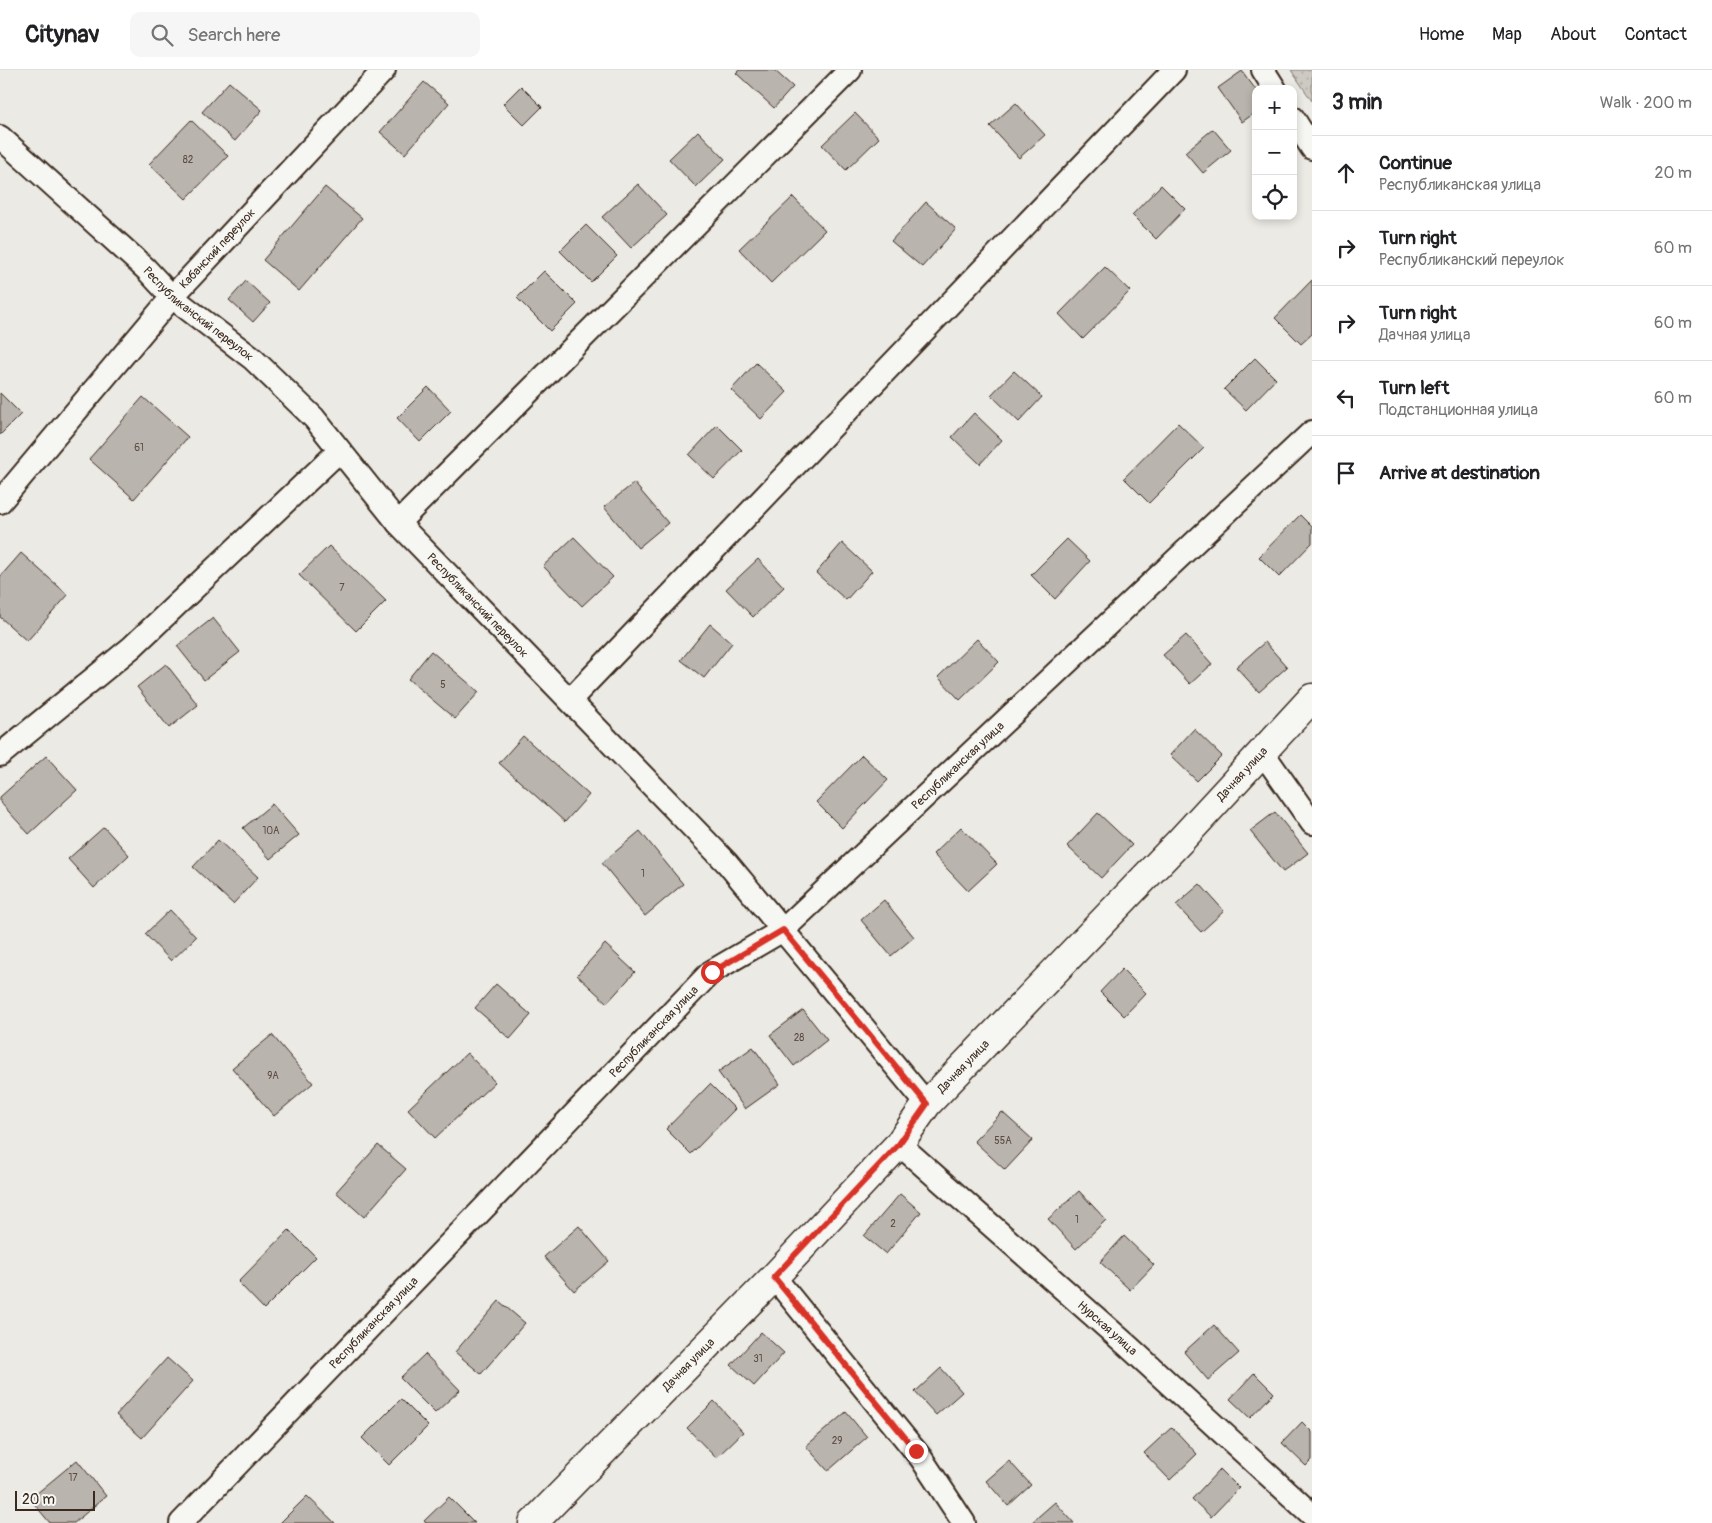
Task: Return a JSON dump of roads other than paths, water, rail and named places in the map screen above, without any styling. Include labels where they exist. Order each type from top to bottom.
[{"type":"street","name":"Кабанский переулок","points":[[0,502],[172,297],[384,70]]},
{"type":"street","points":[[398,524],[850,70]]},
{"type":"street","points":[[570,700],[1174,70]]},
{"type":"street","points":[[1263,70],[1272,85]]},
{"type":"street","points":[[1297,124],[1312,148]]},
{"type":"street","name":"Республиканский переулок","points":[[0,137],[146,269],[172,297],[252,359],[314,418],[398,524],[727,863],[927,1104]]},
{"type":"street","name":"Республиканская улица","points":[[181,1523],[712,972],[783,930],[1312,432]]},
{"type":"street","points":[[0,755],[132,647],[339,451]]},
{"type":"street","name":"Дачная улица","points":[[533,1523],[774,1277],[899,1144],[927,1104],[1263,753],[1312,698]]},
{"type":"street","points":[[1263,753],[1312,824]]},
{"type":"street","name":"Нурская улица","points":[[899,1144],[1129,1347],[1312,1515]]},
{"type":"street","points":[[774,1277],[922,1458],[964,1523]]}]
